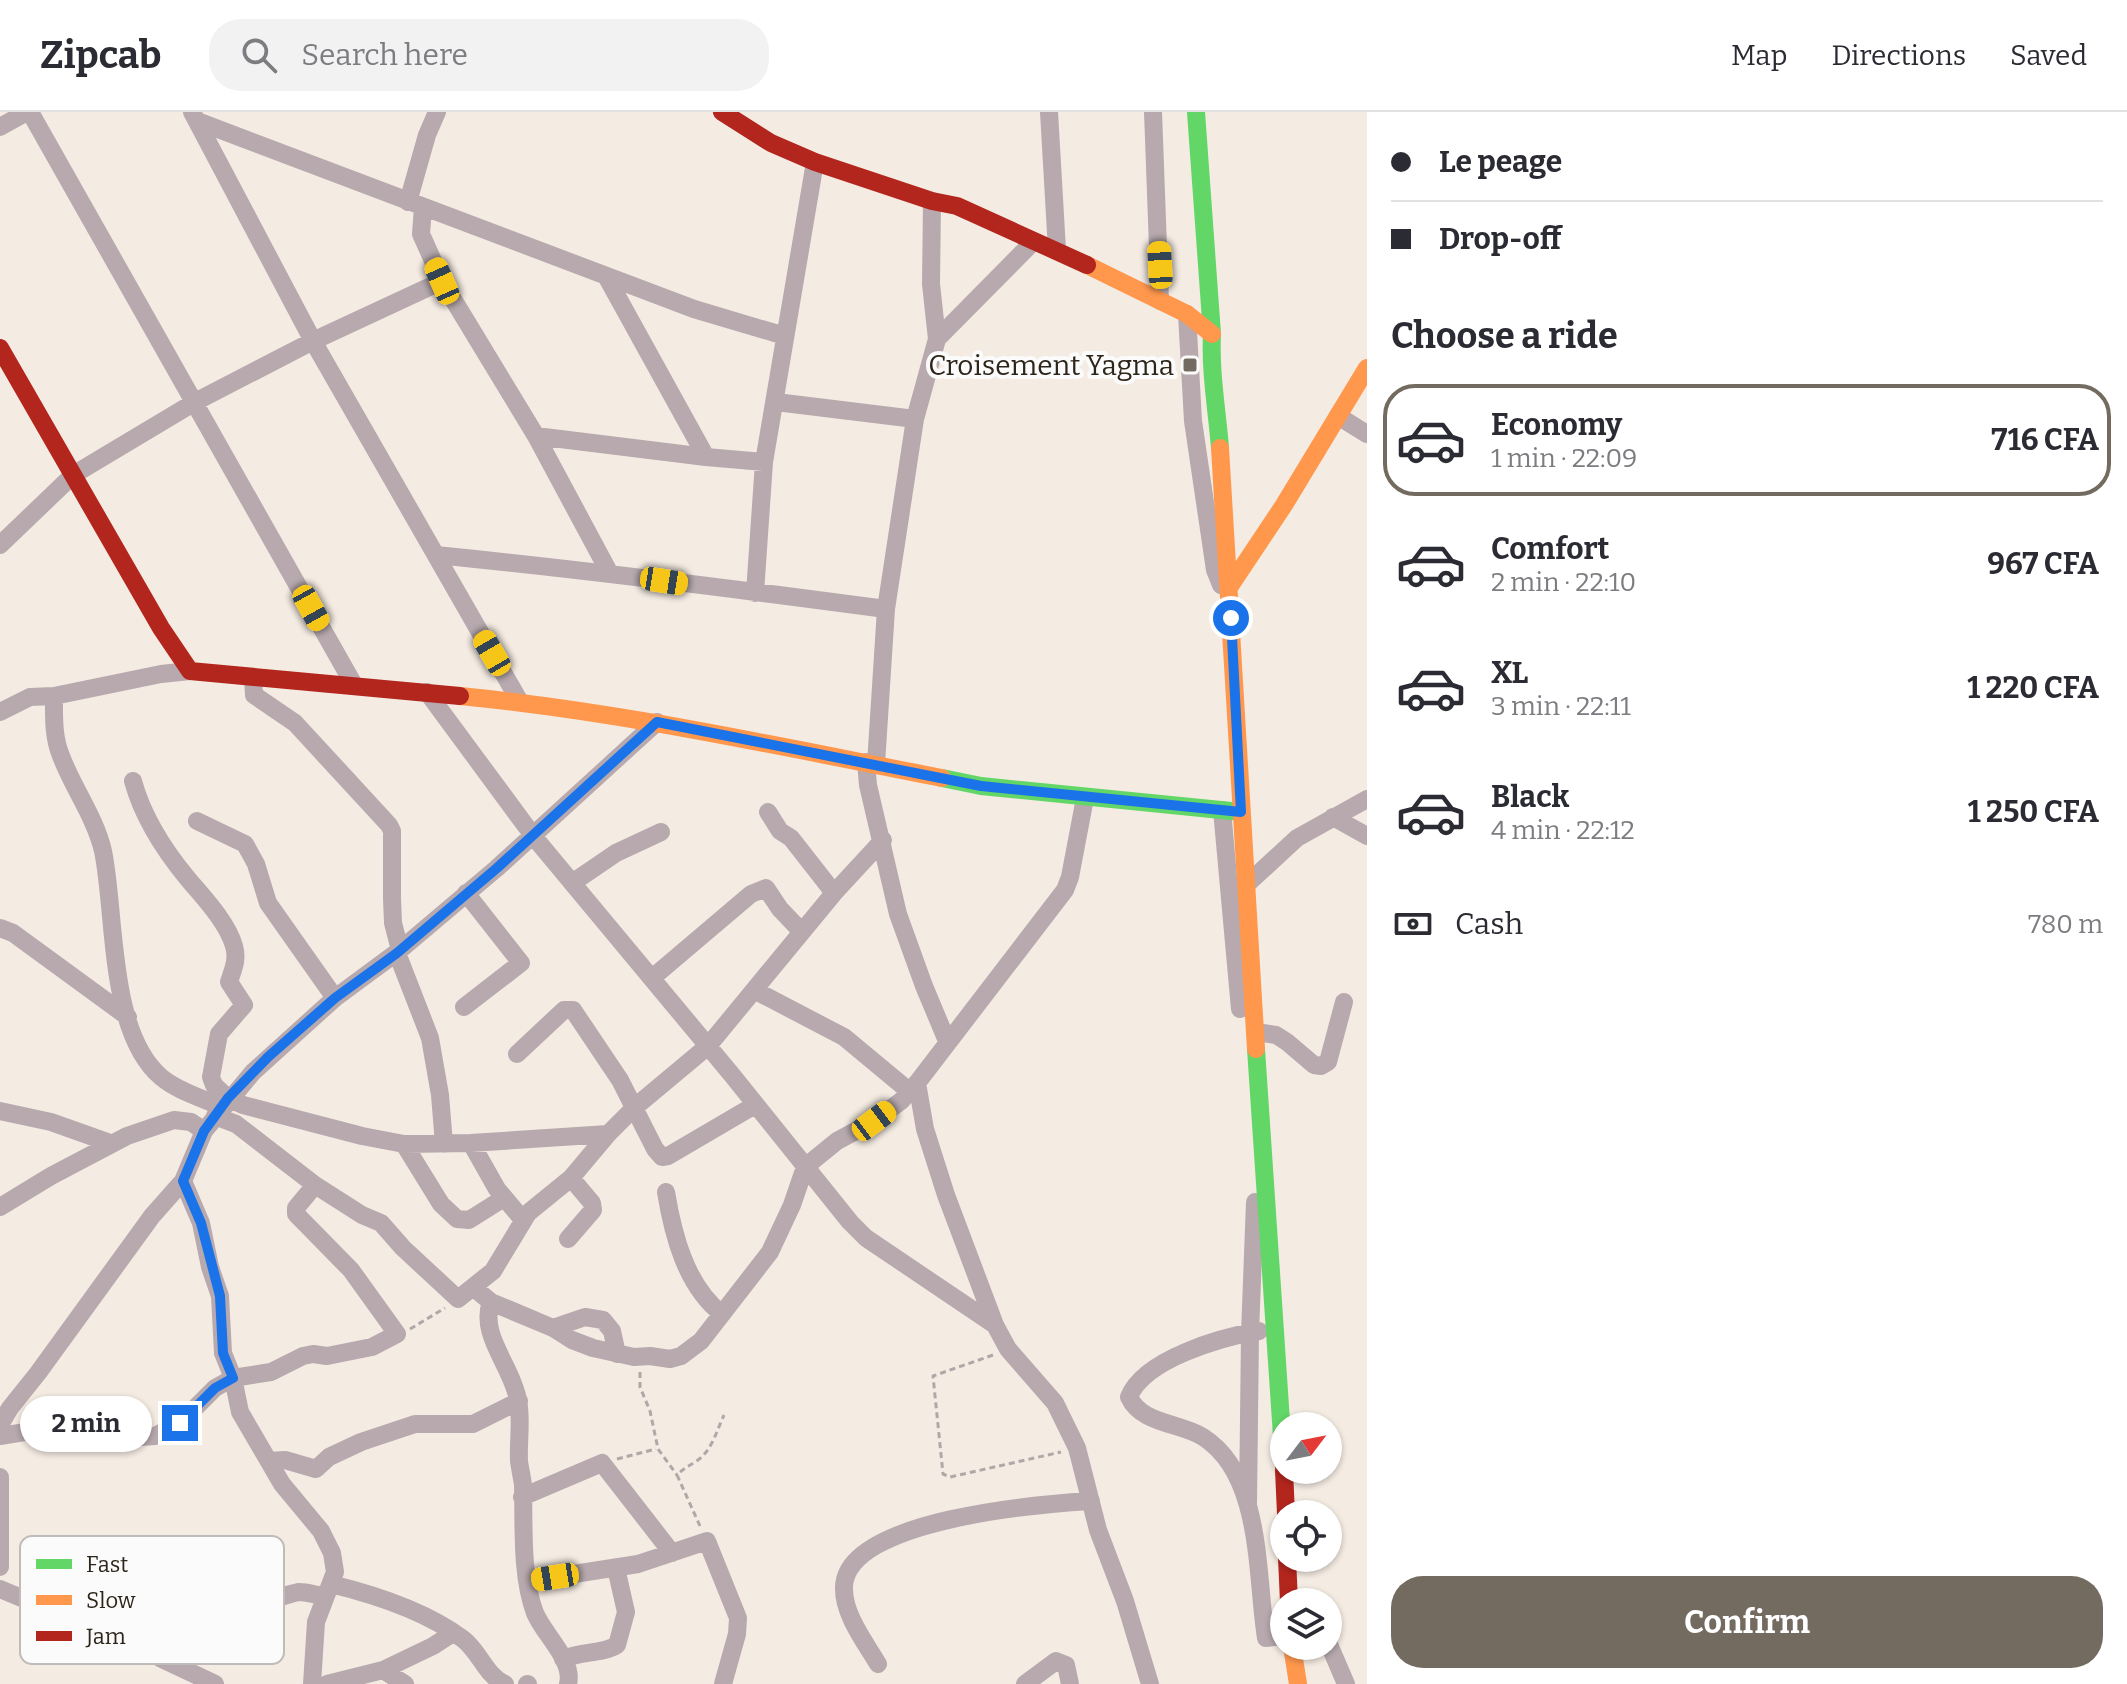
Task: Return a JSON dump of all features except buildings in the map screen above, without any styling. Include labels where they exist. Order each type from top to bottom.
[{"type":"street","points":[[0,127],[29,112],[354,685]]},
{"type":"street","points":[[437,112],[427,135],[416,204],[421,234],[442,281],[536,436],[609,572]]},
{"type":"street","points":[[722,112],[771,143],[815,162],[932,201],[957,206],[1057,250],[1187,314],[1212,334]]},
{"type":"street","points":[[1049,112],[1057,250]]},
{"type":"street","points":[[1153,112],[1160,301]]},
{"type":"street","points":[[1196,112],[1212,334],[1210,368],[1215,383],[1230,586],[1232,811],[1255,1183],[1248,1503],[1266,1638],[1270,1638]]},
{"type":"street","points":[[194,116],[694,309],[785,336]]},
{"type":"street","points":[[194,116],[313,341],[520,702]]},
{"type":"street","points":[[755,593],[764,462],[815,162]]},
{"type":"street","points":[[932,201],[931,284],[937,339],[915,419],[886,609],[868,785],[898,914],[947,1041]]},
{"type":"street","points":[[937,339],[1033,242]]},
{"type":"street","points":[[606,276],[706,457]]},
{"type":"street","points":[[0,545],[73,475],[195,402],[313,341],[442,281]]},
{"type":"street","points":[[1187,314],[1193,421],[1215,570],[1221,585],[1230,586]]},
{"type":"street","points":[[2,358],[161,628],[190,671]]},
{"type":"street","points":[[1230,586],[1366,372]]},
{"type":"street","points":[[776,402],[915,419]]},
{"type":"street","points":[[1338,416],[1367,434]]},
{"type":"street","points":[[536,436],[764,462]]},
{"type":"street","points":[[436,555],[609,572],[886,609]]},
{"type":"street","points":[[0,700],[54,696],[190,671],[354,685],[520,702],[657,722],[981,786],[1232,811]]},
{"type":"street","points":[[253,677],[254,695],[295,723],[392,831],[393,923],[398,951],[430,1038],[440,1095],[444,1144]]},
{"type":"street","points":[[427,692],[534,837],[866,1238],[995,1325]]},
{"type":"street","points":[[54,696],[54,724],[60,754],[103,850],[114,958],[128,1017],[140,1050],[159,1075],[236,1124],[315,1185],[385,1226],[403,1248],[458,1299],[500,1262],[523,1220],[538,1204],[571,1178],[635,1107],[708,1046],[834,893],[883,840]]},
{"type":"street","points":[[0,712],[30,697]]},
{"type":"street","points":[[0,1424],[152,1216],[183,1181],[217,1113],[268,1057],[335,998],[398,951],[534,837],[657,722]]},
{"type":"street","points":[[133,781],[141,808],[153,830],[213,910],[234,946],[235,966],[229,982],[244,1005],[219,1034],[211,1077],[217,1113]]},
{"type":"street","points":[[474,1288],[491,1302],[553,1328],[572,1340],[626,1356],[670,1359],[693,1348],[770,1252],[792,1205],[805,1167],[837,1141],[874,1121],[901,1101],[1065,890],[1085,798]]},
{"type":"street","points":[[1245,886],[1282,849],[1367,799]]},
{"type":"street","points":[[1232,811],[1245,886],[1280,1412]]},
{"type":"street","points":[[768,812],[780,831],[791,838],[834,893]]},
{"type":"street","points":[[1333,817],[1367,836]]},
{"type":"street","points":[[197,821],[245,844],[256,864],[268,903],[335,998]]},
{"type":"street","points":[[572,883],[616,853],[661,832]]},
{"type":"street","points":[[652,978],[759,889],[766,888],[780,909],[802,932]]},
{"type":"street","points":[[464,1007],[521,963],[466,893]]},
{"type":"street","points":[[0,928],[13,933],[128,1017]]},
{"type":"street","points":[[754,990],[844,1037],[913,1087],[946,1195],[995,1325],[1008,1349],[1055,1403],[1077,1448],[1098,1530],[1150,1684]]},
{"type":"street","points":[[1256,1032],[1276,1035],[1314,1065],[1321,1066],[1328,1062],[1344,1002]]},
{"type":"street","points":[[517,1054],[564,1010],[573,1010],[635,1107],[662,1157],[755,1105]]},
{"type":"street","points":[[0,1207],[110,1143],[174,1120],[191,1122],[243,1105],[404,1144],[608,1134]]},
{"type":"street","points":[[0,1111],[51,1122],[110,1143]]},
{"type":"street","points":[[471,1143],[485,1171],[523,1220]]},
{"type":"street","points":[[404,1144],[441,1204],[457,1219],[469,1220],[504,1198]]},
{"type":"street","points":[[568,1239],[593,1210],[592,1203],[571,1178]]},
{"type":"street","points":[[183,1181],[201,1223],[220,1296],[223,1353],[243,1418],[295,1503],[315,1523],[327,1542],[334,1563],[316,1622],[312,1684]]},
{"type":"street","points":[[0,1402],[0,1435],[61,1426],[85,1426],[126,1438],[155,1436],[180,1423],[215,1388],[233,1378],[271,1372],[303,1356],[327,1356],[372,1347],[397,1334],[346,1264],[296,1214],[296,1208],[315,1185]]},
{"type":"street","points":[[666,1192],[678,1245],[703,1296],[722,1314]]},
{"type":"street","points":[[491,1302],[487,1326],[509,1369],[519,1401],[523,1538],[535,1612],[569,1672],[568,1684]]},
{"type":"street","points":[[553,1328],[585,1317],[603,1320],[626,1356]]},
{"type":"street","points":[[1248,1503],[1240,1481],[1219,1449],[1201,1436],[1137,1409],[1129,1397],[1132,1389],[1159,1365],[1178,1354],[1275,1329]]},
{"type":"street","points":[[269,1461],[285,1460],[316,1469],[329,1457],[361,1442],[415,1424],[473,1424],[519,1401]]},
{"type":"street","points":[[522,1497],[602,1463],[672,1553]]},
{"type":"street","points":[[0,1477],[0,1567]]},
{"type":"street","points":[[878,1664],[856,1626],[844,1585],[852,1565],[862,1554],[880,1542],[959,1517],[995,1509],[1091,1501]]},
{"type":"street","points":[[529,1581],[616,1568],[707,1541],[738,1618],[737,1634],[723,1684]]},
{"type":"street","points":[[563,1659],[579,1652],[609,1650],[617,1645],[626,1612],[616,1568]]},
{"type":"street","points":[[0,1589],[20,1597]]},
{"type":"street","points":[[284,1597],[297,1592],[328,1590],[401,1607],[470,1645],[494,1678],[505,1684]]},
{"type":"street","points":[[327,1684],[383,1670],[453,1633]]},
{"type":"street","points":[[1294,1660],[1298,1684]]},
{"type":"street","points":[[1336,1660],[1346,1684]]},
{"type":"street","points":[[1025,1684],[1056,1661],[1066,1665],[1070,1684]]},
{"type":"street","points":[[174,1664],[215,1684]]},
{"type":"street","points":[[383,1670],[405,1684]]},
{"type":"path","points":[[397,1334],[458,1299]]},
{"type":"path","points":[[1008,1349],[933,1376],[943,1474],[950,1477],[1077,1448]]},
{"type":"path","points":[[626,1356],[658,1449],[677,1475],[707,1541]]},
{"type":"path","points":[[677,1475],[700,1459],[710,1447],[724,1415]]},
{"type":"path","points":[[602,1463],[658,1449]]},
{"type":"traffic: fast","points":[[1196,112],[1220,448]]},
{"type":"traffic: fast","points":[[942,778],[981,786],[1241,812]]},
{"type":"traffic: fast","points":[[1256,1049],[1280,1412]]},
{"type":"traffic: slow","points":[[1087,265],[1187,314],[1212,334]]},
{"type":"traffic: slow","points":[[1230,586],[1284,505],[1367,368]]},
{"type":"traffic: slow","points":[[1220,448],[1256,1049]]},
{"type":"traffic: slow","points":[[460,696],[642,721],[942,778]]},
{"type":"traffic: slow","points":[[1294,1660],[1298,1684]]},
{"type":"traffic: jam","points":[[722,112],[771,143],[815,162],[932,201],[957,206],[1087,265]]},
{"type":"traffic: jam","points":[[0,348],[161,628],[190,671],[460,696]]},
{"type":"traffic: jam","points":[[1285,1484],[1285,1500]]},
{"type":"traffic: jam","points":[[1288,1572],[1288,1588]]},
{"type":"place","name":"Croisement Yagma","points":[[1190,365]]},
{"type":"route","points":[[180,1423],[215,1388],[233,1378],[223,1353],[220,1296],[201,1223],[183,1181],[204,1131],[228,1098],[268,1057],[335,998],[397,953],[497,868],[657,722],[1011,791],[1241,812],[1231,618]]}]
